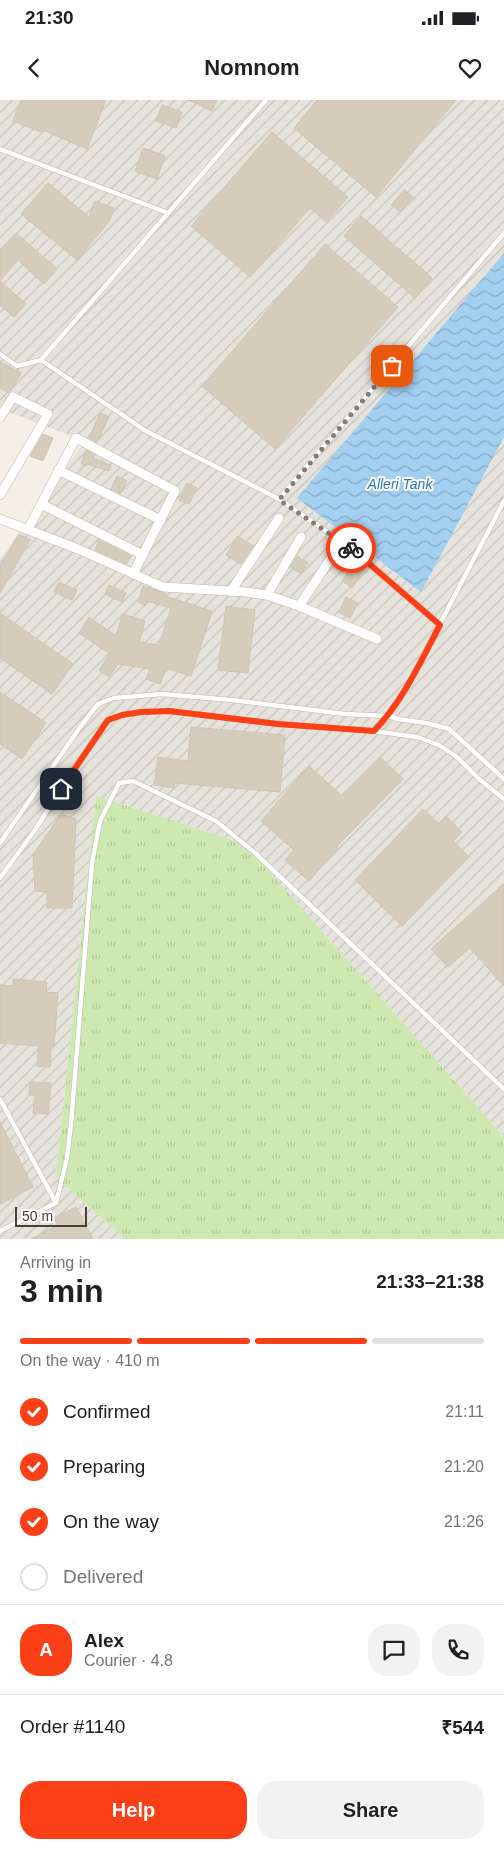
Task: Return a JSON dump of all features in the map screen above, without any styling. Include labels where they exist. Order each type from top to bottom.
[{"type":"street","points":[[0,418],[12,396],[48,414],[0,494]]},
{"type":"street","points":[[28,530],[76,438],[175,491],[133,574]]},
{"type":"street","points":[[58,470],[161,520]]},
{"type":"street","points":[[40,504],[143,555]]},
{"type":"street","points":[[232,591],[279,518]]},
{"type":"street","points":[[0,519],[78,549],[163,587],[267,595],[299,606],[377,639]]},
{"type":"street","points":[[267,595],[301,537]]},
{"type":"street","points":[[299,606],[337,549]]},
{"type":"lane","points":[[0,354],[17,366],[41,360],[266,100]]},
{"type":"lane","points":[[0,149],[168,213]]},
{"type":"lane","points":[[279,500],[504,233]]},
{"type":"lane","points":[[41,360],[146,431],[279,500],[360,554],[440,625]]},
{"type":"lane","points":[[374,731],[389,716],[409,683],[504,502]]},
{"type":"lane","points":[[0,843],[83,723],[98,704],[114,698],[162,694],[194,696],[294,706],[346,714],[389,716],[398,719],[426,722],[449,729],[504,779]]},
{"type":"lane","points":[[0,878],[35,830],[69,776],[108,720],[122,715],[141,712],[169,711],[278,724],[374,731],[418,738],[439,744],[458,758],[479,779],[504,799]]},
{"type":"lane","points":[[56,1203],[67,1158],[71,1124],[92,863],[100,821],[119,783],[132,781],[216,821],[255,853],[504,1089]]},
{"type":"lane","points":[[0,1099],[56,1203]]},
{"type":"lane","points":[[0,1230],[56,1203]]},
{"type":"shaded area","points":[[0,100],[504,100],[504,1137],[245,844],[96,796],[56,1177],[125,1239],[0,1239],[0,559],[85,441],[0,409]]},
{"type":"green space","points":[[96,796],[245,844],[504,1137],[504,1239],[125,1239],[56,1177]]},
{"type":"water","name":"Alleri Tank","points":[[504,253],[504,437],[421,592],[297,498]]},
{"type":"building","points":[[21,100],[106,100],[87,149],[43,130],[41,132],[13,121]]},
{"type":"building","points":[[188,100],[217,100],[212,111]]},
{"type":"building","points":[[317,100],[456,100],[376,197],[294,128]]},
{"type":"building","points":[[162,105],[182,112],[176,128],[156,121]]},
{"type":"building","points":[[272,132],[348,197],[326,222],[310,208],[250,277],[191,226]]},
{"type":"building","points":[[143,148],[165,156],[157,179],[135,171]]},
{"type":"building","points":[[48,183],[89,217],[95,201],[114,208],[110,220],[77,260],[21,214]]},
{"type":"building","points":[[404,190],[413,197],[400,212],[391,205]]},
{"type":"building","points":[[361,216],[432,278],[415,298],[344,236]]},
{"type":"building","points":[[16,233],[57,269],[44,284],[18,260],[0,281],[0,251]]},
{"type":"building","points":[[325,244],[398,307],[275,449],[202,386]]},
{"type":"building","points":[[0,281],[26,304],[14,317],[0,305]]},
{"type":"building","points":[[0,362],[21,373],[9,393],[0,388]]},
{"type":"building","points":[[100,413],[109,417],[97,442],[89,438]]},
{"type":"building","points":[[43,434],[53,438],[43,461],[30,456]]},
{"type":"building","points":[[86,450],[93,454],[92,457],[111,466],[109,471],[87,464],[86,466],[81,463]]},
{"type":"building","points":[[117,476],[127,481],[121,493],[111,489]]},
{"type":"building","points":[[187,483],[197,488],[189,504],[179,500]]},
{"type":"building","points":[[19,534],[30,540],[0,593],[0,566]]},
{"type":"building","points":[[238,536],[253,546],[241,564],[226,555]]},
{"type":"building","points":[[99,540],[131,556],[127,564],[95,550]]},
{"type":"building","points":[[297,556],[308,563],[301,574],[290,567]]},
{"type":"building","points":[[357,560],[366,566],[352,588],[342,581]]},
{"type":"building","points":[[59,582],[77,590],[72,600],[54,592]]},
{"type":"building","points":[[109,585],[126,593],[122,602],[105,594]]},
{"type":"building","points":[[143,586],[165,593],[165,596],[212,611],[191,676],[166,668],[160,684],[146,679],[150,669],[118,664],[109,677],[99,670],[110,654],[79,633],[89,617],[116,636],[123,614],[145,621],[139,642],[159,645],[171,608],[147,601],[146,605],[138,602]]},
{"type":"building","points":[[346,597],[358,603],[350,618],[339,612]]},
{"type":"building","points":[[226,606],[255,610],[248,673],[218,670]]},
{"type":"building","points":[[0,613],[73,664],[52,694],[0,658]]},
{"type":"building","points":[[0,692],[46,723],[22,759],[0,744]]},
{"type":"building","points":[[191,727],[285,735],[280,792],[175,783],[174,788],[154,785],[158,757],[188,761]]},
{"type":"building","points":[[380,757],[403,779],[337,846],[338,848],[309,881],[285,860],[294,850],[261,821],[309,766],[342,796]]},
{"type":"building","points":[[423,809],[439,824],[446,816],[462,832],[453,841],[469,857],[402,926],[355,880]]},
{"type":"building","points":[[61,814],[76,819],[72,908],[47,908],[47,892],[35,891],[33,855]]},
{"type":"building","points":[[504,884],[504,986],[470,948],[448,967],[431,949]]},
{"type":"building","points":[[13,979],[47,982],[46,992],[58,993],[54,1047],[51,1046],[50,1067],[37,1066],[39,1046],[0,1043],[0,985],[13,986]]},
{"type":"building","points":[[30,1082],[51,1083],[48,1114],[33,1113],[35,1095],[29,1095]]},
{"type":"building","points":[[0,1122],[33,1187],[0,1204]]},
{"type":"building","points":[[76,1207],[93,1239],[31,1239],[58,1225],[54,1218]]},
{"type":"way so far","points":[[351,548],[279,500],[392,366]]},
{"type":"route","points":[[61,789],[108,720],[122,715],[169,711],[360,732],[374,731],[389,716],[440,625],[351,548]]}]
